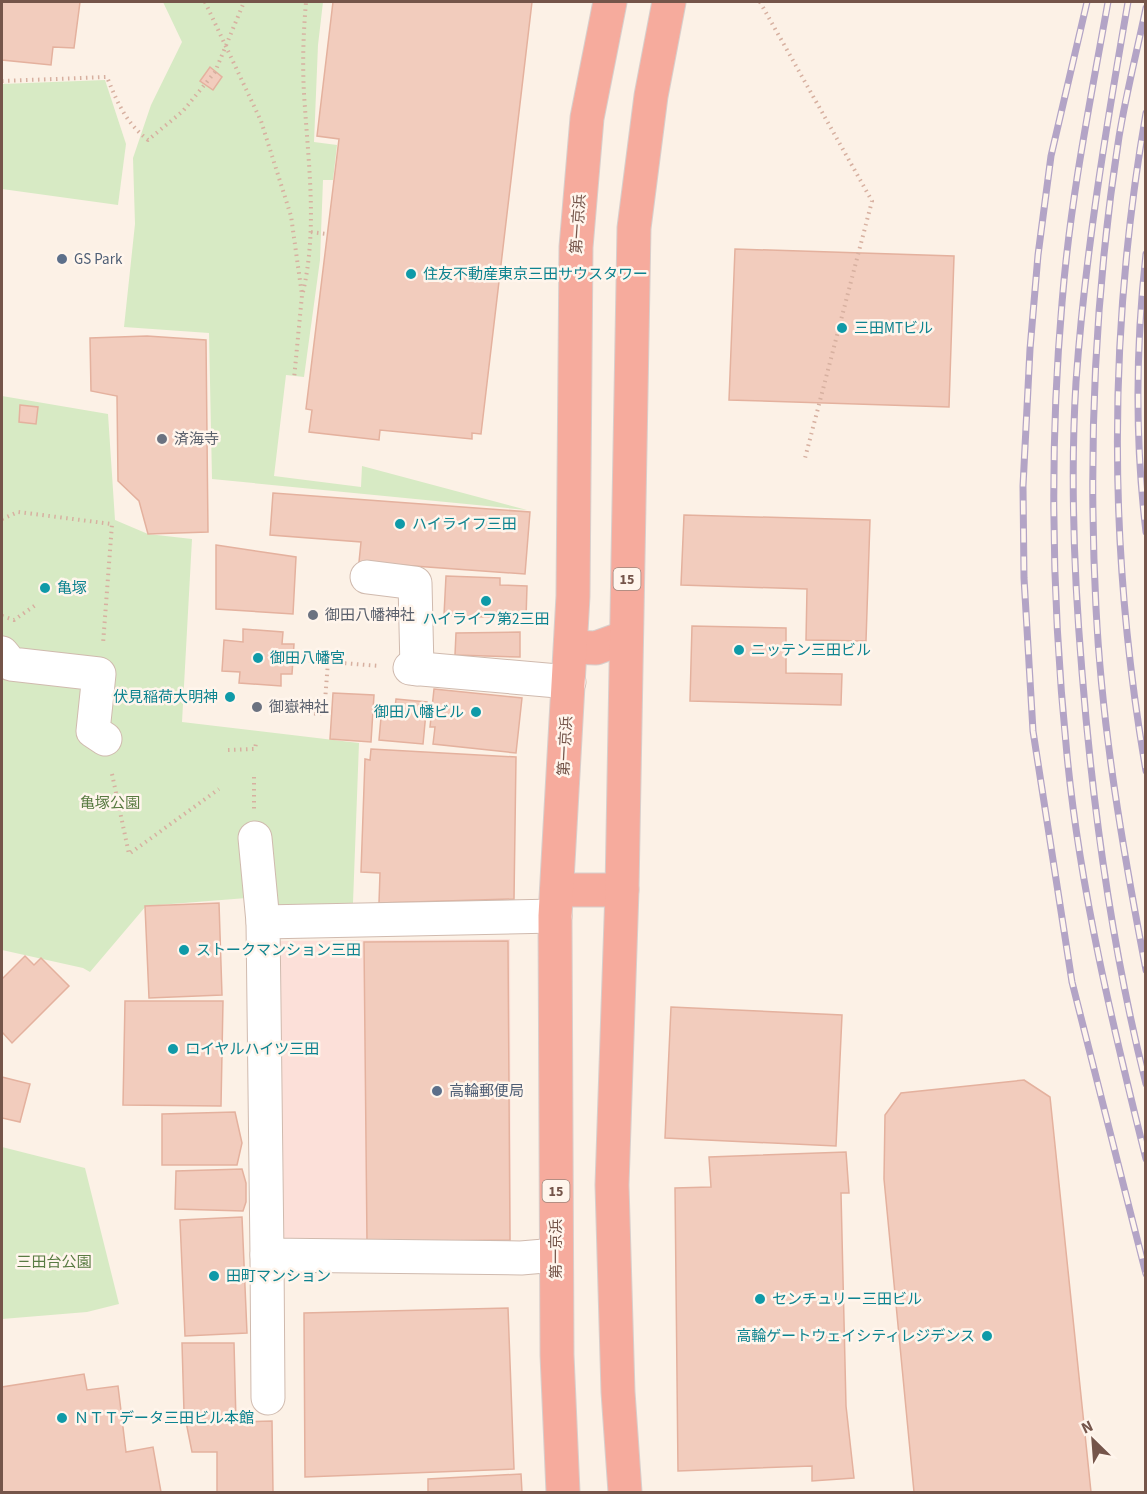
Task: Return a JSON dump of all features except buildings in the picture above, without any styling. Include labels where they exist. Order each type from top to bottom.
[{"type":"highway","name":"第一京浜","points":[[563,1492],[557,1356],[556,903],[571,647],[576,247],[587,118],[610,2]]},
{"type":"highway","name":"15","points":[[625,1492],[618,1392],[612,1185],[622,890],[634,228],[651,96],[669,2]]},
{"type":"highway","points":[[571,647],[596,648],[626,637]]},
{"type":"highway","points":[[556,903],[622,890]]},
{"type":"street","points":[[367,577],[415,583],[414,668],[568,682]]},
{"type":"street","points":[[2,653],[11,664],[99,674],[93,731],[105,739]]},
{"type":"street","points":[[255,838],[262,922],[268,1398]]},
{"type":"street","points":[[262,922],[556,903]]},
{"type":"street","points":[[267,1255],[521,1258],[556,1254]]},
{"type":"path","points":[[205,2],[247,90],[277,167],[291,216],[303,295]]},
{"type":"path","points":[[2,81],[106,77],[120,110],[133,129],[148,140],[183,111],[215,72],[244,2]]},
{"type":"path","points":[[294,379],[303,295],[310,262],[311,232],[310,158],[302,47],[306,2]]},
{"type":"path","points":[[760,2],[872,201],[804,462]]},
{"type":"path","points":[[311,232],[327,234]]},
{"type":"path","points":[[2,519],[18,512],[112,524],[99,674]]},
{"type":"path","points":[[2,616],[14,620],[37,604]]},
{"type":"path","points":[[303,660],[377,665]]},
{"type":"path","points":[[284,712],[324,714],[328,662]]},
{"type":"path","points":[[228,750],[255,749],[256,743]]},
{"type":"path","points":[[112,774],[129,854],[219,789]]},
{"type":"shaded area","name":"高輪郵便局","points":[[510,939],[511,1242],[279,1244],[271,941]]},
{"type":"green space","points":[[163,2],[323,2],[318,45],[314,142],[337,145],[333,180],[323,180],[320,260],[304,377],[286,375],[274,476],[361,487],[362,466],[527,510],[212,479],[209,333],[124,327],[135,224],[133,158],[151,105],[182,42]]},
{"type":"green space","points":[[105,80],[126,144],[118,205],[2,189],[2,84]]},
{"type":"green space","name":"亀塚公園","points":[[2,396],[108,414],[115,520],[148,534],[192,539],[182,722],[359,743],[353,903],[273,907],[259,897],[146,906],[90,972],[83,968],[2,950]]},
{"type":"green space","name":"三田台公園","points":[[2,1147],[85,1168],[119,1304],[87,1312],[2,1319]]},
{"type":"railway","points":[[1087,2],[1051,156],[1038,255],[1030,349],[1023,486],[1024,578],[1033,731],[1072,982],[1146,1274]]},
{"type":"railway","points":[[1108,2],[1075,189],[1062,303],[1055,416],[1055,586],[1067,755],[1080,857],[1110,1009],[1146,1159]]},
{"type":"railway","points":[[1128,2],[1104,144],[1080,334],[1074,418],[1074,527],[1082,672],[1098,828],[1123,982],[1146,1084]]},
{"type":"railway","points":[[1146,8],[1119,137],[1111,195],[1099,313],[1093,431],[1096,608],[1103,699],[1122,835],[1146,970]]},
{"type":"railway","points":[[1146,113],[1125,277],[1119,359],[1118,442],[1119,524],[1125,606],[1146,771]]},
{"type":"railway","points":[[1146,254],[1140,323],[1138,393],[1142,498],[1146,532]]},
{"type":"place","name":"GS Park","points":[[62,259]]},
{"type":"place","name":"住友不動産東京三田サウスタワー","points":[[411,274]]},
{"type":"place","name":"三田MTビル","points":[[842,328]]},
{"type":"place","name":"済海寺","points":[[162,439]]},
{"type":"place","name":"ハイライフ三田","points":[[400,524]]},
{"type":"place","name":"亀塚","points":[[45,588]]},
{"type":"place","name":"ハイライフ第2三田","points":[[486,601]]},
{"type":"place","name":"御田八幡神社","points":[[313,615]]},
{"type":"place","name":"ニッテン三田ビル","points":[[739,650]]},
{"type":"place","name":"御田八幡宮","points":[[258,658]]},
{"type":"place","name":"伏見稲荷大明神","points":[[230,697]]},
{"type":"place","name":"御嶽神社","points":[[257,707]]},
{"type":"place","name":"御田八幡ビル","points":[[476,712]]},
{"type":"place","name":"ストークマンション三田","points":[[184,950]]},
{"type":"place","name":"ロイヤルハイツ三田","points":[[173,1049]]},
{"type":"place","name":"高輪郵便局","points":[[437,1091]]},
{"type":"place","name":"田町マンション","points":[[214,1276]]},
{"type":"place","name":"センチュリー三田ビル","points":[[760,1299]]},
{"type":"place","name":"高輪ゲートウェイシティレジデンス","points":[[987,1336]]},
{"type":"place","name":"ＮＴＴデータ三田ビル本館","points":[[62,1418]]}]
